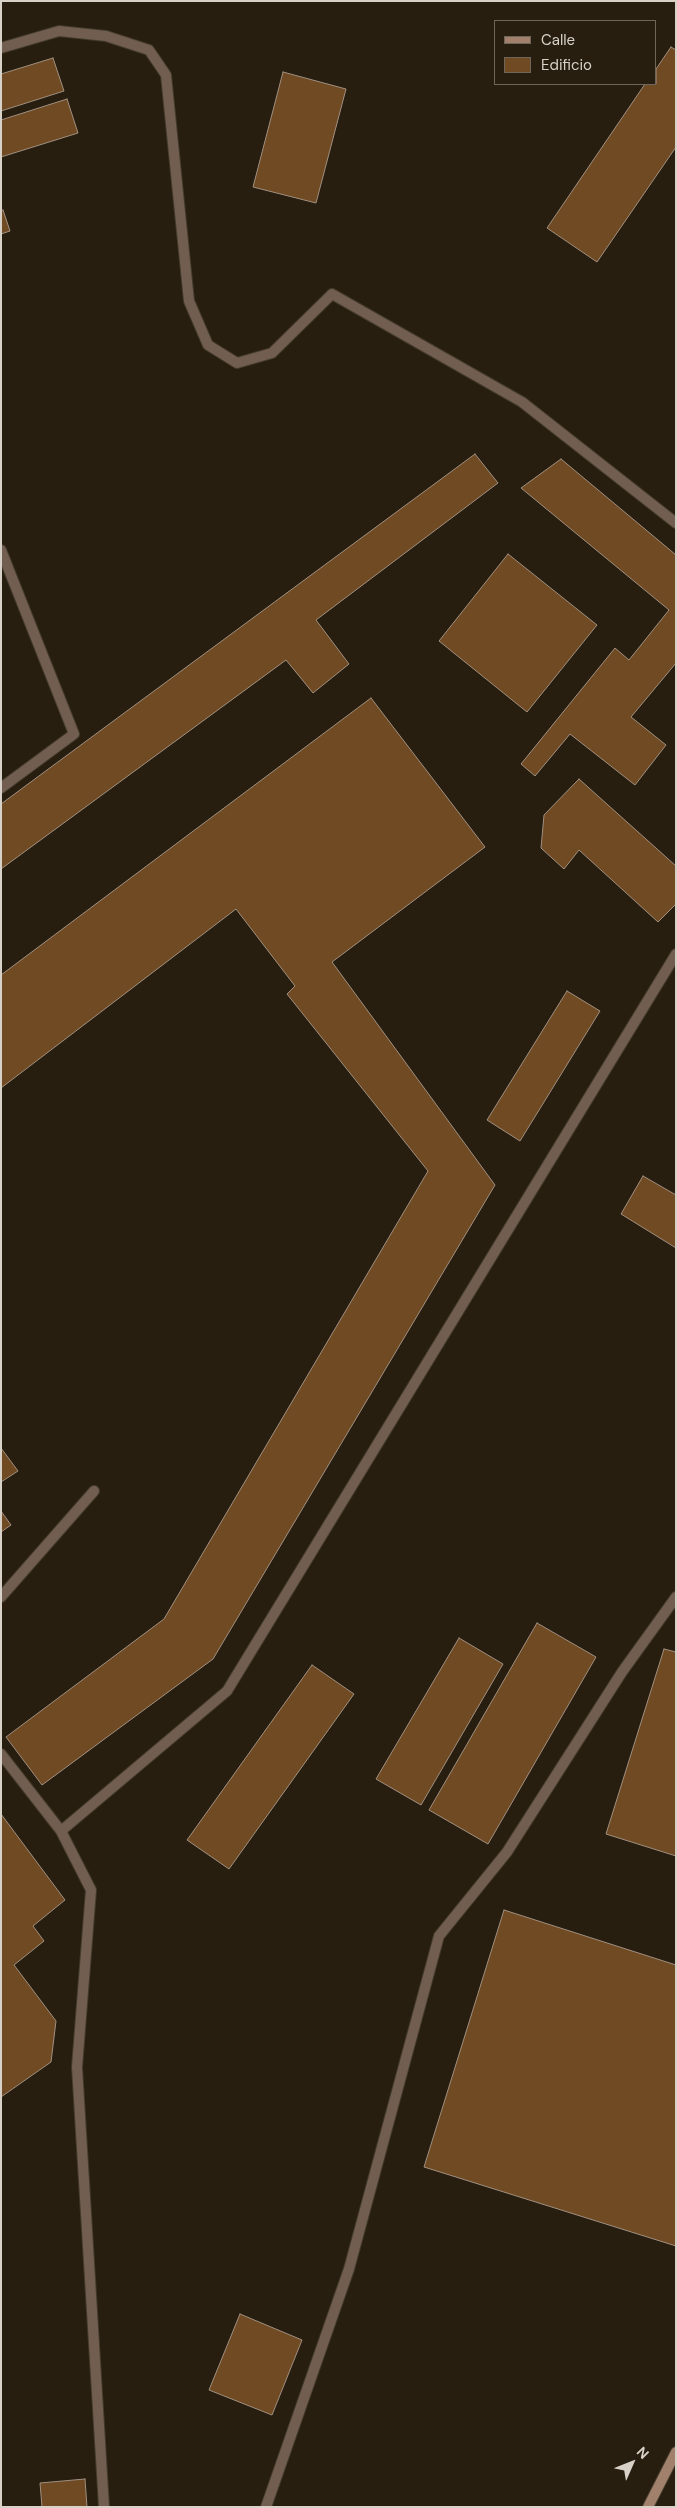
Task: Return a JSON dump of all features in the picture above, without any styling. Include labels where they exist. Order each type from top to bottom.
[{"type":"street","points":[[1,48],[59,31],[106,36],[149,50],[155,58],[166,75],[189,301],[208,345],[237,363],[272,353],[332,294],[522,402],[676,523]]},
{"type":"street","points":[[1,550],[74,734],[1,788]]},
{"type":"street","points":[[61,1831],[227,1691],[676,954]]},
{"type":"street","points":[[1,1597],[94,1491]]},
{"type":"street","points":[[266,2507],[348,2269],[439,1936],[507,1852],[622,1672],[676,1597]]},
{"type":"street","points":[[1,1754],[61,1831],[91,1890],[77,2067],[104,2507]]},
{"type":"street","points":[[648,2507],[676,2452]]},
{"type":"building","points":[[671,47],[676,50],[676,147],[597,262],[547,228],[644,85],[657,85],[657,68]]},
{"type":"building","points":[[53,58],[64,91],[1,111],[1,74]]},
{"type":"building","points":[[283,72],[346,89],[316,203],[253,187]]},
{"type":"building","points":[[67,99],[78,133],[1,157],[1,120]]},
{"type":"building","points":[[3,210],[10,231],[1,234],[1,211]]},
{"type":"building","points":[[475,454],[498,483],[316,620],[349,664],[313,693],[286,660],[1,869],[1,804]]},
{"type":"building","points":[[561,459],[676,555],[676,663],[631,717],[666,745],[635,785],[570,734],[535,776],[521,764],[615,648],[629,660],[669,610],[521,488]]},
{"type":"building","points":[[508,554],[597,625],[527,712],[439,641]]},
{"type":"building","points":[[371,698],[485,847],[332,962],[495,1185],[213,1659],[42,1785],[6,1737],[164,1619],[428,1171],[287,994],[295,986],[236,909],[1,1088],[1,975]]},
{"type":"building","points":[[579,779],[676,866],[676,904],[658,922],[579,850],[564,869],[541,848],[544,815]]},
{"type":"building","points":[[567,991],[600,1011],[520,1141],[487,1120]]},
{"type":"building","points":[[643,1176],[676,1195],[676,1248],[621,1214]]},
{"type":"building","points":[[1,1448],[18,1471],[1,1482]]},
{"type":"building","points":[[1,1511],[11,1525],[1,1532]]},
{"type":"building","points":[[537,1623],[596,1657],[488,1844],[429,1810]]},
{"type":"building","points":[[459,1638],[503,1664],[421,1805],[376,1779]]},
{"type":"building","points":[[664,1649],[676,1652],[676,1856],[606,1834]]},
{"type":"building","points":[[312,1665],[354,1694],[229,1869],[187,1840]]},
{"type":"building","points":[[1,1814],[65,1900],[33,1926],[44,1941],[14,1965],[56,2021],[51,2062],[1,2097]]},
{"type":"building","points":[[504,1910],[676,1965],[676,2246],[424,2167]]},
{"type":"building","points":[[240,2314],[302,2340],[272,2415],[209,2390]]},
{"type":"building","points":[[85,2479],[87,2507],[42,2507],[40,2483]]}]
